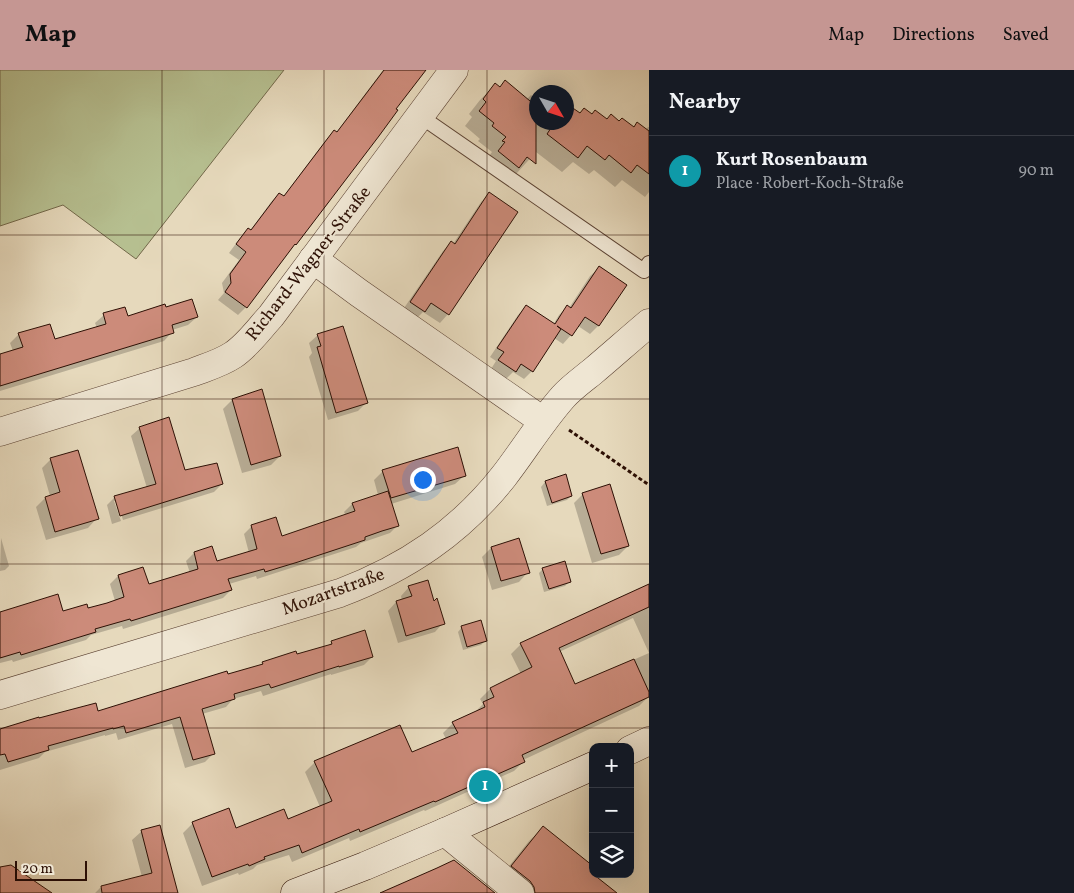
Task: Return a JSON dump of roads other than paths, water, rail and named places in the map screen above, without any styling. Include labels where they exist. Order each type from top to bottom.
[{"type":"street","name":"Richard-Wagner-Straße","points":[[0,432],[194,372],[233,355],[243,347],[271,316],[454,70]]},
{"type":"street","points":[[313,259],[359,293],[553,421]]},
{"type":"street","name":"Mozartstraße","points":[[0,695],[340,593],[363,584],[413,558],[435,543],[481,502],[553,421],[565,395],[649,323]]},
{"type":"street","points":[[634,748],[649,741]]},
{"type":"street","points":[[296,893],[445,832],[589,768]]},
{"type":"street","points":[[445,832],[520,893]]},
{"type":"lane","points":[[420,116],[646,267]]},
{"type":"place","name":"Kurt Rosenbaum","points":[[485,786]]}]
